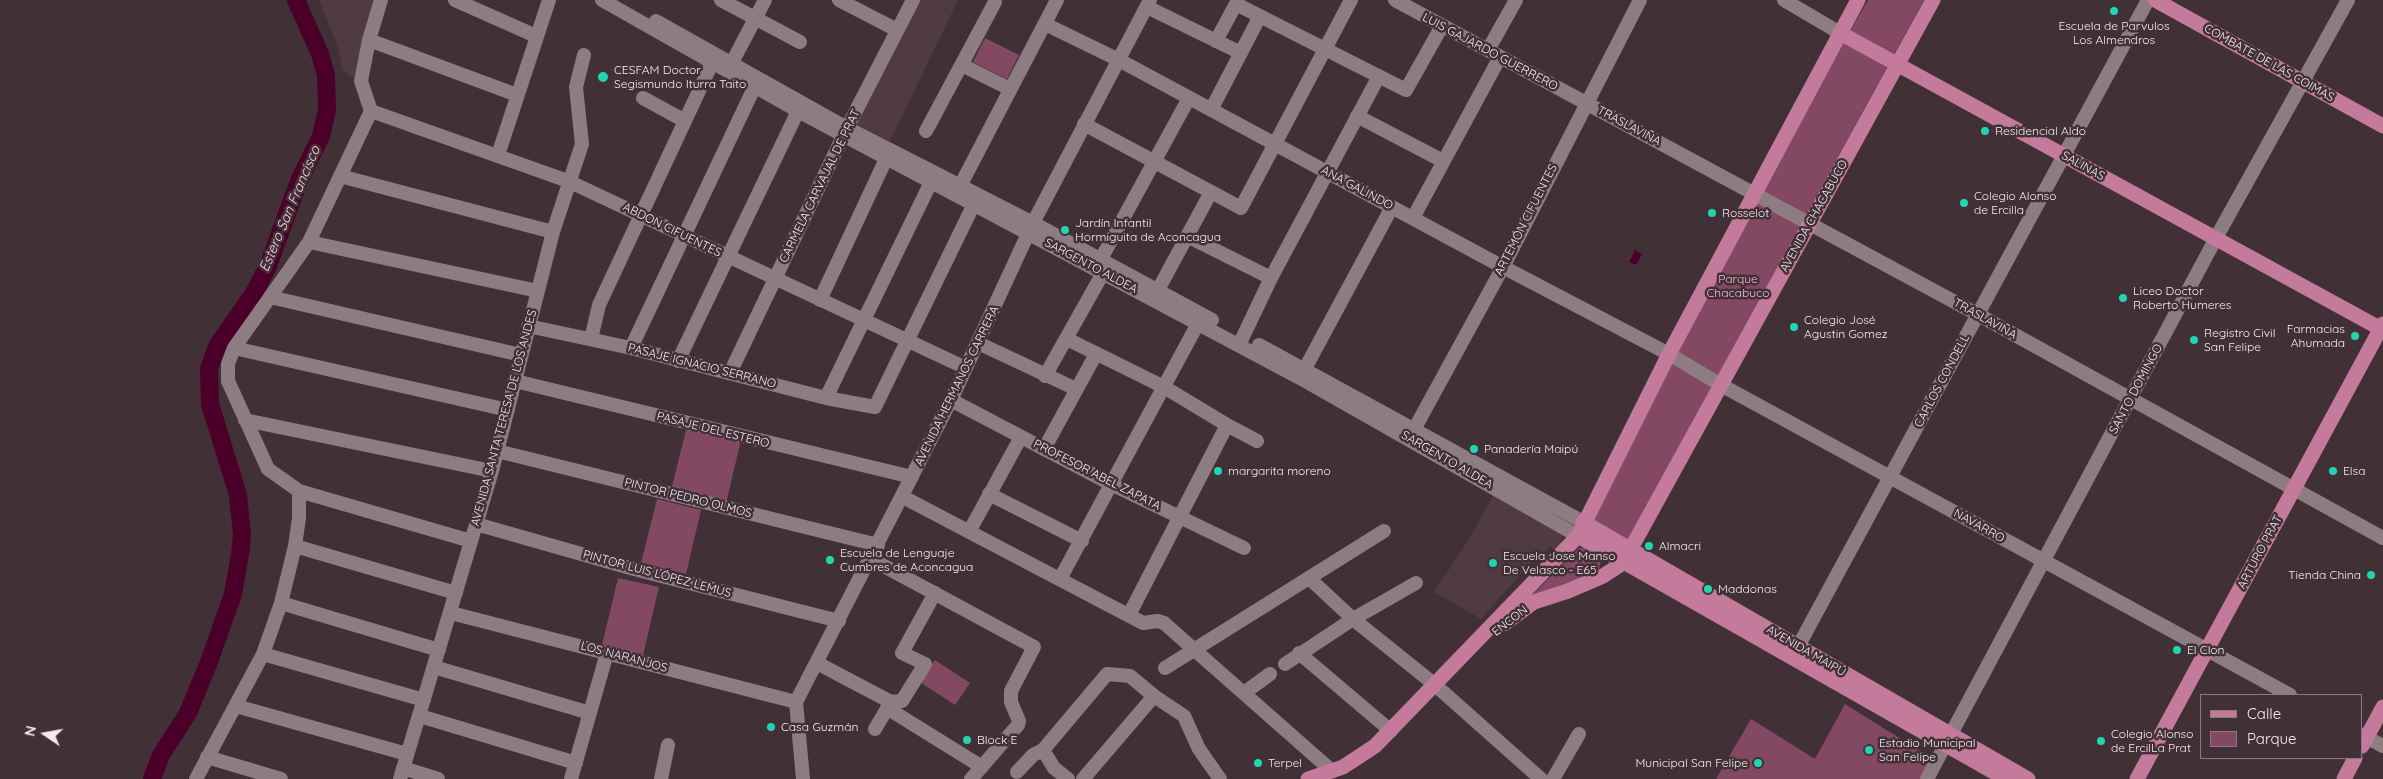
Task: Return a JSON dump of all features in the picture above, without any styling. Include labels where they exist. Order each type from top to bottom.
[{"type":"main road","points":[[1581,529],[1669,354],[1858,0]]},
{"type":"main road","name":"AVENIDA CHACABUCO","points":[[1624,563],[1933,0]]},
{"type":"main road","name":"COMBATE DE LAS COIMAS","points":[[2154,0],[2383,126]]},
{"type":"main road","name":"SALINAS","points":[[1840,33],[2382,327]]},
{"type":"main road","name":"ARTURO PRAT","points":[[2137,779],[2382,327]]},
{"type":"main road","name":"AVENIDA MAIPÚ","points":[[1581,529],[1631,549],[1796,652],[1949,740],[2028,779]]},
{"type":"main road","name":"AVENIDA MAIPÚ","points":[[1581,529],[1624,563],[1796,652]]},
{"type":"main road","name":"ENCON","points":[[1308,779],[1335,772],[1375,746],[1581,529]]},
{"type":"main road","name":"ENCON","points":[[1434,684],[1513,616],[1534,602],[1568,591],[1604,576],[1624,563]]},
{"type":"main road","points":[[2363,739],[2383,707]]},
{"type":"main road","name":"AVENIDA MAIPÚ","points":[[1949,740],[2006,779]]},
{"type":"main road","points":[[2344,779],[2354,759]]},
{"type":"street","points":[[382,0],[369,40],[361,81],[371,111],[309,242],[234,348],[228,364],[228,381],[268,469],[299,491],[472,541]]},
{"type":"street","points":[[455,0],[536,36]]},
{"type":"street","points":[[498,155],[549,0]]},
{"type":"street","points":[[721,0],[800,42]]},
{"type":"street","points":[[729,67],[765,0]]},
{"type":"street","points":[[839,0],[897,30]]},
{"type":"street","name":"CARMELA CARVAJAL DE PRAT","points":[[730,373],[912,0]]},
{"type":"street","points":[[958,190],[1057,0]]},
{"type":"street","points":[[1084,124],[1242,208],[1351,0]]},
{"type":"street","name":"LUIS GAJARDO GUERRERO","points":[[1395,0],[1418,6],[1442,26],[1586,103]]},
{"type":"street","points":[[1413,218],[1443,161],[1494,54],[1516,0]]},
{"type":"street","name":"ARTEMÓN CIFUENTES","points":[[1411,434],[1503,267],[1640,0]]},
{"type":"street","name":"SALINAS","points":[[1784,0],[1840,33]]},
{"type":"street","name":"CARLOS CONDELL","points":[[1796,652],[2062,155],[2148,0]]},
{"type":"street","name":"SANTO DOMINGO","points":[[1928,779],[2216,238],[2348,0]]},
{"type":"street","name":"SARGENTO ALDEA","points":[[612,1],[712,63],[729,67],[754,88],[798,111],[846,132],[886,159],[931,182],[958,190],[974,204],[1030,228]]},
{"type":"street","name":"SARGENTO ALDEA","points":[[612,1],[846,132],[1241,341],[1581,529]]},
{"type":"street","points":[[926,131],[995,2]]},
{"type":"street","points":[[1216,41],[1237,2],[1260,16],[1406,90],[1442,26]]},
{"type":"street","points":[[1148,3],[1241,53]]},
{"type":"street","name":"AVENIDA HERMANOS CARRERA","points":[[796,702],[903,497],[951,400],[1030,228],[1148,3]]},
{"type":"street","points":[[1211,110],[1260,16]]},
{"type":"street","name":"ANA GALINDO","points":[[1045,24],[1119,60],[1503,267],[1669,354]]},
{"type":"street","points":[[369,40],[517,95]]},
{"type":"street","name":"AVENIDA SANTA TERESA DE LOS ANDES","points":[[402,774],[492,471],[553,232],[568,181],[582,144],[576,87],[584,55]]},
{"type":"street","points":[[591,339],[599,305],[712,63]]},
{"type":"street","points":[[962,65],[1010,89]]},
{"type":"street","points":[[1241,341],[1271,278],[1379,76]]},
{"type":"street","points":[[631,348],[754,88]]},
{"type":"street","points":[[644,98],[685,121]]},
{"type":"street","points":[[1045,376],[1067,339],[1153,161],[1189,98]]},
{"type":"street","name":"TRASLAVIÑA","points":[[1586,103],[1977,314],[2383,538]]},
{"type":"street","name":"ABDON CIFUENTES","points":[[371,111],[568,181],[966,368]]},
{"type":"street","points":[[678,361],[798,111]]},
{"type":"street","points":[[1357,116],[1443,161]]},
{"type":"street","points":[[820,300],[886,159]]},
{"type":"street","points":[[340,176],[553,232]]},
{"type":"street","points":[[826,398],[931,182]]},
{"type":"street","points":[[1158,290],[1211,192]]},
{"type":"street","points":[[908,340],[974,204]]},
{"type":"street","points":[[1302,374],[1392,207]]},
{"type":"street","points":[[1187,236],[1271,278]]},
{"type":"street","points":[[309,242],[538,292]]},
{"type":"street","name":"SARGENTO ALDEA","points":[[1102,266],[1158,290],[1200,319]]},
{"type":"street","points":[[270,297],[521,355]]},
{"type":"street","points":[[1060,579],[1200,319]]},
{"type":"street","name":"PASAJE IGNACIO SERRANO","points":[[528,326],[631,348],[826,398],[875,407],[908,340]]},
{"type":"street","points":[[1067,339],[1164,387],[1257,441]]},
{"type":"street","points":[[978,342],[1045,376],[1076,389]]},
{"type":"street","points":[[234,348],[508,410]]},
{"type":"street","points":[[1044,449],[1096,354]]},
{"type":"street","name":"NAVARRO","points":[[1669,354],[1721,385],[2288,694]]},
{"type":"street","name":"PASAJE DEL ESTERO","points":[[515,381],[912,478]]},
{"type":"street","name":"PROFESOR ABEL ZAPATA","points":[[951,400],[1111,484],[1244,548]]},
{"type":"street","points":[[245,420],[492,471]]},
{"type":"street","points":[[1129,615],[1227,425]]},
{"type":"street","points":[[970,530],[1020,437]]},
{"type":"street","name":"PINTOR PEDRO OLMOS","points":[[497,451],[878,545]]},
{"type":"street","points":[[196,779],[263,654],[281,603],[294,546],[299,518],[299,491]]},
{"type":"street","points":[[989,494],[1082,541]]},
{"type":"street","points":[[903,497],[970,530],[1143,623],[1158,621],[1164,623],[1193,651],[1335,772]]},
{"type":"street","name":"PINTOR LUIS LÓPEZ LEMUS","points":[[476,524],[634,569],[839,621]]},
{"type":"street","points":[[1165,668],[1384,531]]},
{"type":"street","points":[[294,546],[456,593]]},
{"type":"street","points":[[871,559],[1034,647],[1011,691],[1011,702],[1019,721],[1017,728],[971,779]]},
{"type":"street","points":[[1308,578],[1353,619],[1434,684],[1541,779]]},
{"type":"street","points":[[1286,664],[1299,653],[1353,619],[1416,583]]},
{"type":"street","points":[[875,729],[889,705],[902,701],[925,664],[902,653],[935,593]]},
{"type":"street","points":[[281,603],[439,650]]},
{"type":"street","name":"LOS NARANJOS","points":[[451,613],[796,702]]},
{"type":"street","points":[[571,779],[607,653]]},
{"type":"street","points":[[1299,653],[1391,731]]},
{"type":"street","points":[[263,654],[424,700]]},
{"type":"street","points":[[817,663],[889,705],[982,767]]},
{"type":"street","points":[[434,667],[590,713]]},
{"type":"street","points":[[1017,772],[1033,755],[1043,750],[1107,674],[1130,676],[1154,696],[1184,716],[1199,749],[1220,779]]},
{"type":"street","points":[[1244,693],[1270,674]]},
{"type":"street","points":[[1083,779],[1154,696]]},
{"type":"street","points":[[796,702],[803,779]]},
{"type":"street","points":[[236,706],[407,754]]},
{"type":"street","points":[[420,716],[576,763]]},
{"type":"street","points":[[1553,779],[1579,734]]},
{"type":"street","points":[[2363,739],[2383,746]]},
{"type":"street","points":[[661,779],[668,745]]},
{"type":"street","points":[[1043,750],[1054,768],[1066,778]]},
{"type":"street","points":[[207,757],[281,779]]},
{"type":"street","points":[[402,774],[438,779]]},
{"type":"shaded area","points":[[319,0],[379,0],[358,81],[343,71],[337,45]]},
{"type":"shaded area","points":[[918,0],[958,0],[890,141],[855,124]]},
{"type":"shaded area","points":[[1635,250],[1642,254],[1636,265],[1629,262]]},
{"type":"shaded area","name":"Escuela Jose Manso De Velasco - E65","points":[[1495,493],[1564,535],[1556,549],[1550,547],[1518,577],[1481,619],[1434,592],[1464,547]]},
{"type":"green space","name":"Parque Chacabuco","points":[[1868,0],[1924,0],[1803,220],[1632,543],[1589,519],[1757,195]]},
{"type":"green space","points":[[985,38],[1019,55],[1007,79],[973,62]]},
{"type":"green space","points":[[687,426],[741,440],[726,503],[671,490]]},
{"type":"green space","points":[[657,499],[701,510],[686,574],[641,563]]},
{"type":"green space","points":[[1579,548],[1586,548],[1602,558],[1599,568],[1595,573],[1579,583],[1531,596]]},
{"type":"green space","points":[[618,578],[659,587],[643,655],[602,645]]},
{"type":"green space","points":[[935,660],[970,683],[955,705],[920,682]]},
{"type":"green space","name":"Estadio Municipal San Felipe","points":[[1845,704],[1933,759],[1922,779],[1716,779],[1751,719],[1815,759]]},
{"type":"waterway","name":"Estero San Francisco","points":[[152,779],[161,755],[188,713],[209,662],[233,594],[240,554],[242,535],[238,495],[210,404],[209,369],[217,346],[254,293],[268,266],[299,181],[321,136],[327,110],[326,75],[320,54],[296,0]]},
{"type":"place","name":"Escuela de Parvulos Los Almendros","points":[[2114,11]]},
{"type":"place","name":"CESFAM Doctor Segismundo Iturra Taito","points":[[603,77]]},
{"type":"place","name":"Residencial Aldo","points":[[1985,131]]},
{"type":"place","name":"Colegio Alonso de Ercilla","points":[[1964,203]]},
{"type":"place","name":"Rosselot","points":[[1712,213]]},
{"type":"place","name":"Jardín Infantil Hormiguita de Aconcagua","points":[[1065,230]]},
{"type":"place","name":"Liceo Doctor Roberto Humeres","points":[[2123,298]]},
{"type":"place","name":"Colegio José Agustin Gomez","points":[[1794,327]]},
{"type":"place","name":"Farmacias Ahumada","points":[[2355,336]]},
{"type":"place","name":"Registro Civil San Felipe","points":[[2194,340]]},
{"type":"place","name":"Panadería Maipú","points":[[1474,449]]},
{"type":"place","name":"margarita moreno","points":[[1218,471]]},
{"type":"place","name":"Elsa","points":[[2333,471]]},
{"type":"place","name":"Almacri","points":[[1649,546]]},
{"type":"place","name":"Escuela de Lenguaje Cumbres de Aconcagua","points":[[830,560]]},
{"type":"place","name":"Escuela Jose Manso De Velasco - E65","points":[[1493,563]]},
{"type":"place","name":"Tienda China","points":[[2371,575]]},
{"type":"place","name":"Maddonas","points":[[1708,589]]},
{"type":"place","name":"El Clon","points":[[2177,650]]},
{"type":"place","name":"Casa Guzmán","points":[[771,727]]},
{"type":"place","name":"Block E","points":[[967,740]]},
{"type":"place","name":"Colegio Alonso de ErcilLa Prat","points":[[2101,741]]},
{"type":"place","name":"Estadio Municipal San Felipe","points":[[1869,750]]},
{"type":"place","name":"Terpel","points":[[1258,763]]},
{"type":"place","name":"Municipal San Felipe","points":[[1758,763]]}]
